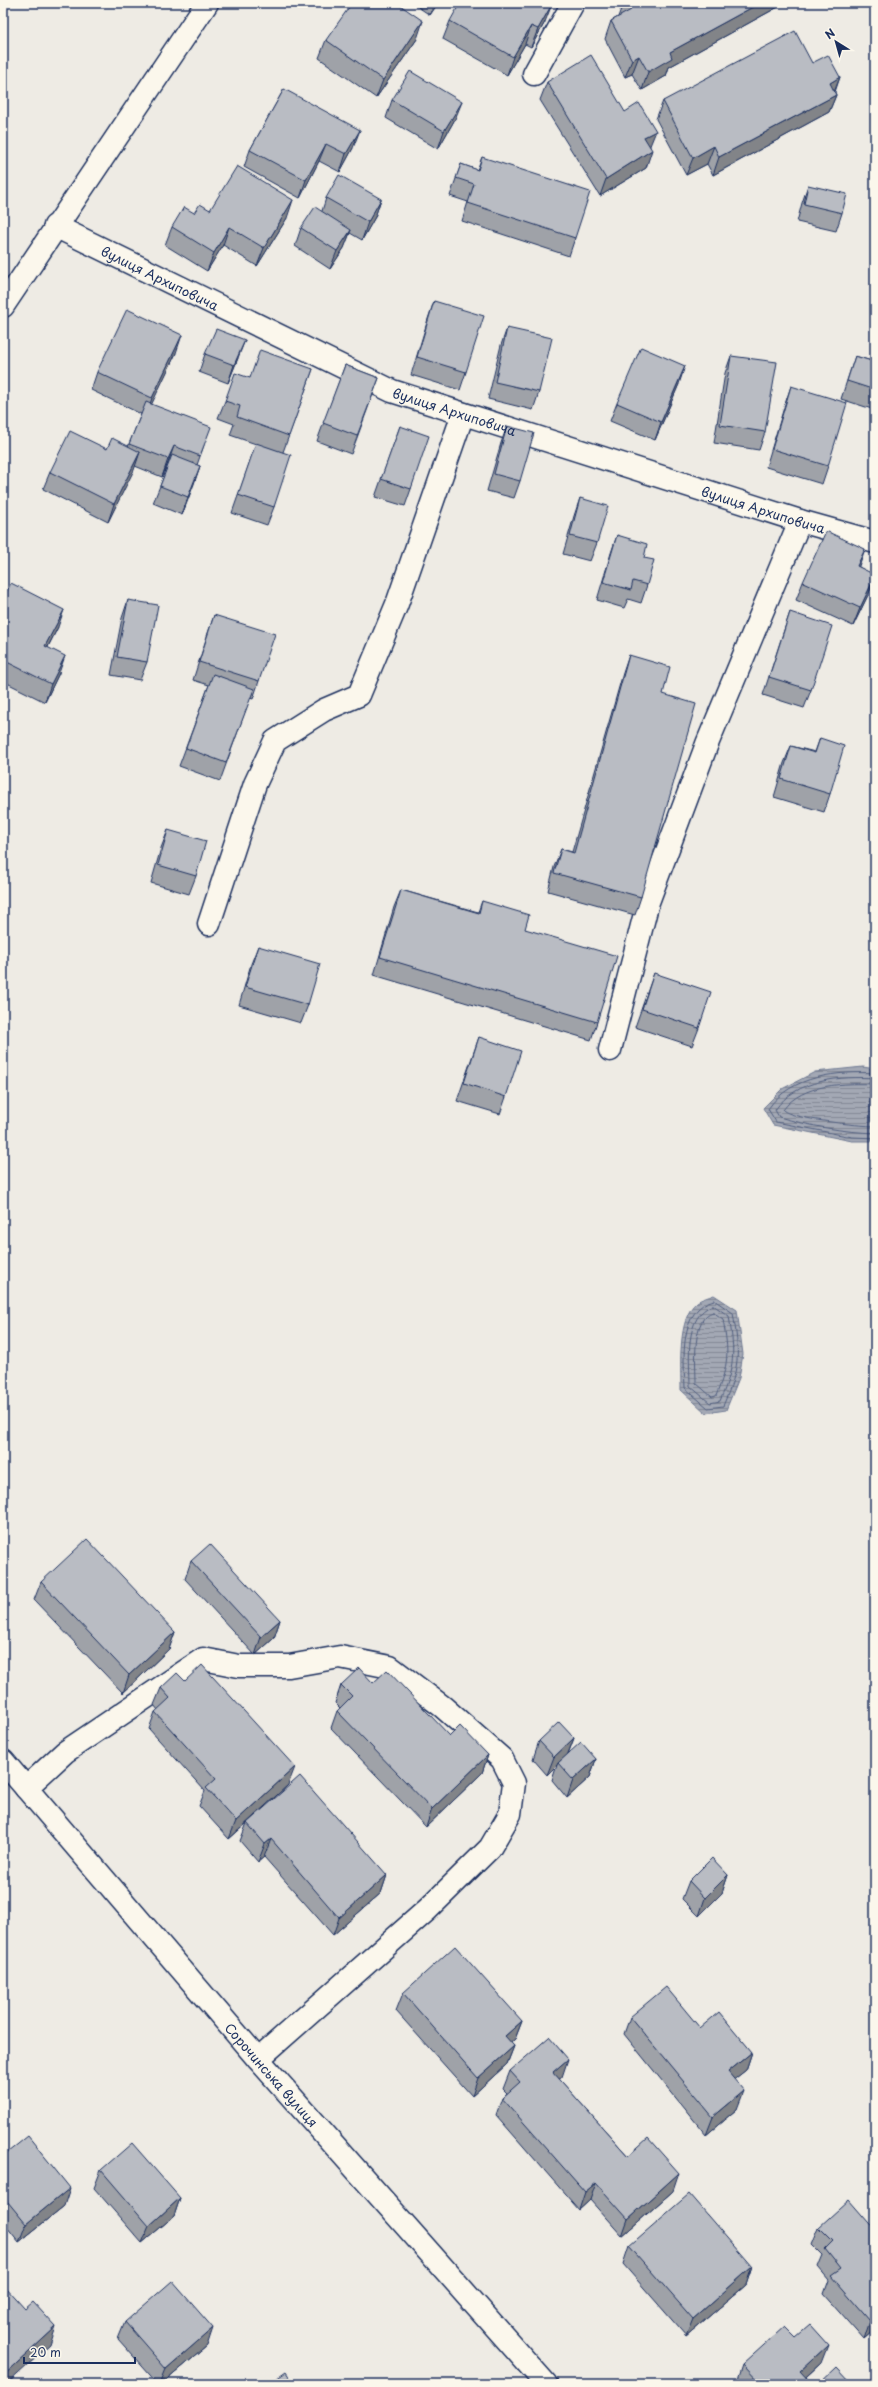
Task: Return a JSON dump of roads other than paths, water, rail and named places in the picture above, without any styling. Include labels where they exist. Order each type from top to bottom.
[{"type":"street","points":[[3,306],[55,226],[207,3]]},
{"type":"street","points":[[534,74],[573,3]]},
{"type":"street","name":"вулиця Архиповича","points":[[55,226],[392,391],[800,521],[875,542]]},
{"type":"street","points":[[209,924],[255,784],[275,741],[324,710],[359,695],[397,604],[463,414]]},
{"type":"street","points":[[610,1050],[648,902],[707,744],[800,521]]},
{"type":"street","points":[[26,1788],[65,1752],[203,1659],[239,1666],[290,1666],[340,1657],[390,1667],[444,1707],[502,1759],[514,1783],[510,1814],[490,1848],[427,1910],[258,2059]]},
{"type":"street","name":"Сорочинська вулиця","points":[[3,1761],[258,2059],[546,2384]]},
{"type":"water","points":[[863,1067],[875,1069],[875,1141],[852,1141],[773,1125],[763,1108],[782,1089],[815,1072]]},
{"type":"water","points":[[714,1295],[737,1310],[743,1354],[739,1378],[726,1410],[706,1413],[681,1390],[681,1356],[683,1331],[686,1319],[691,1309],[697,1302]]}]
